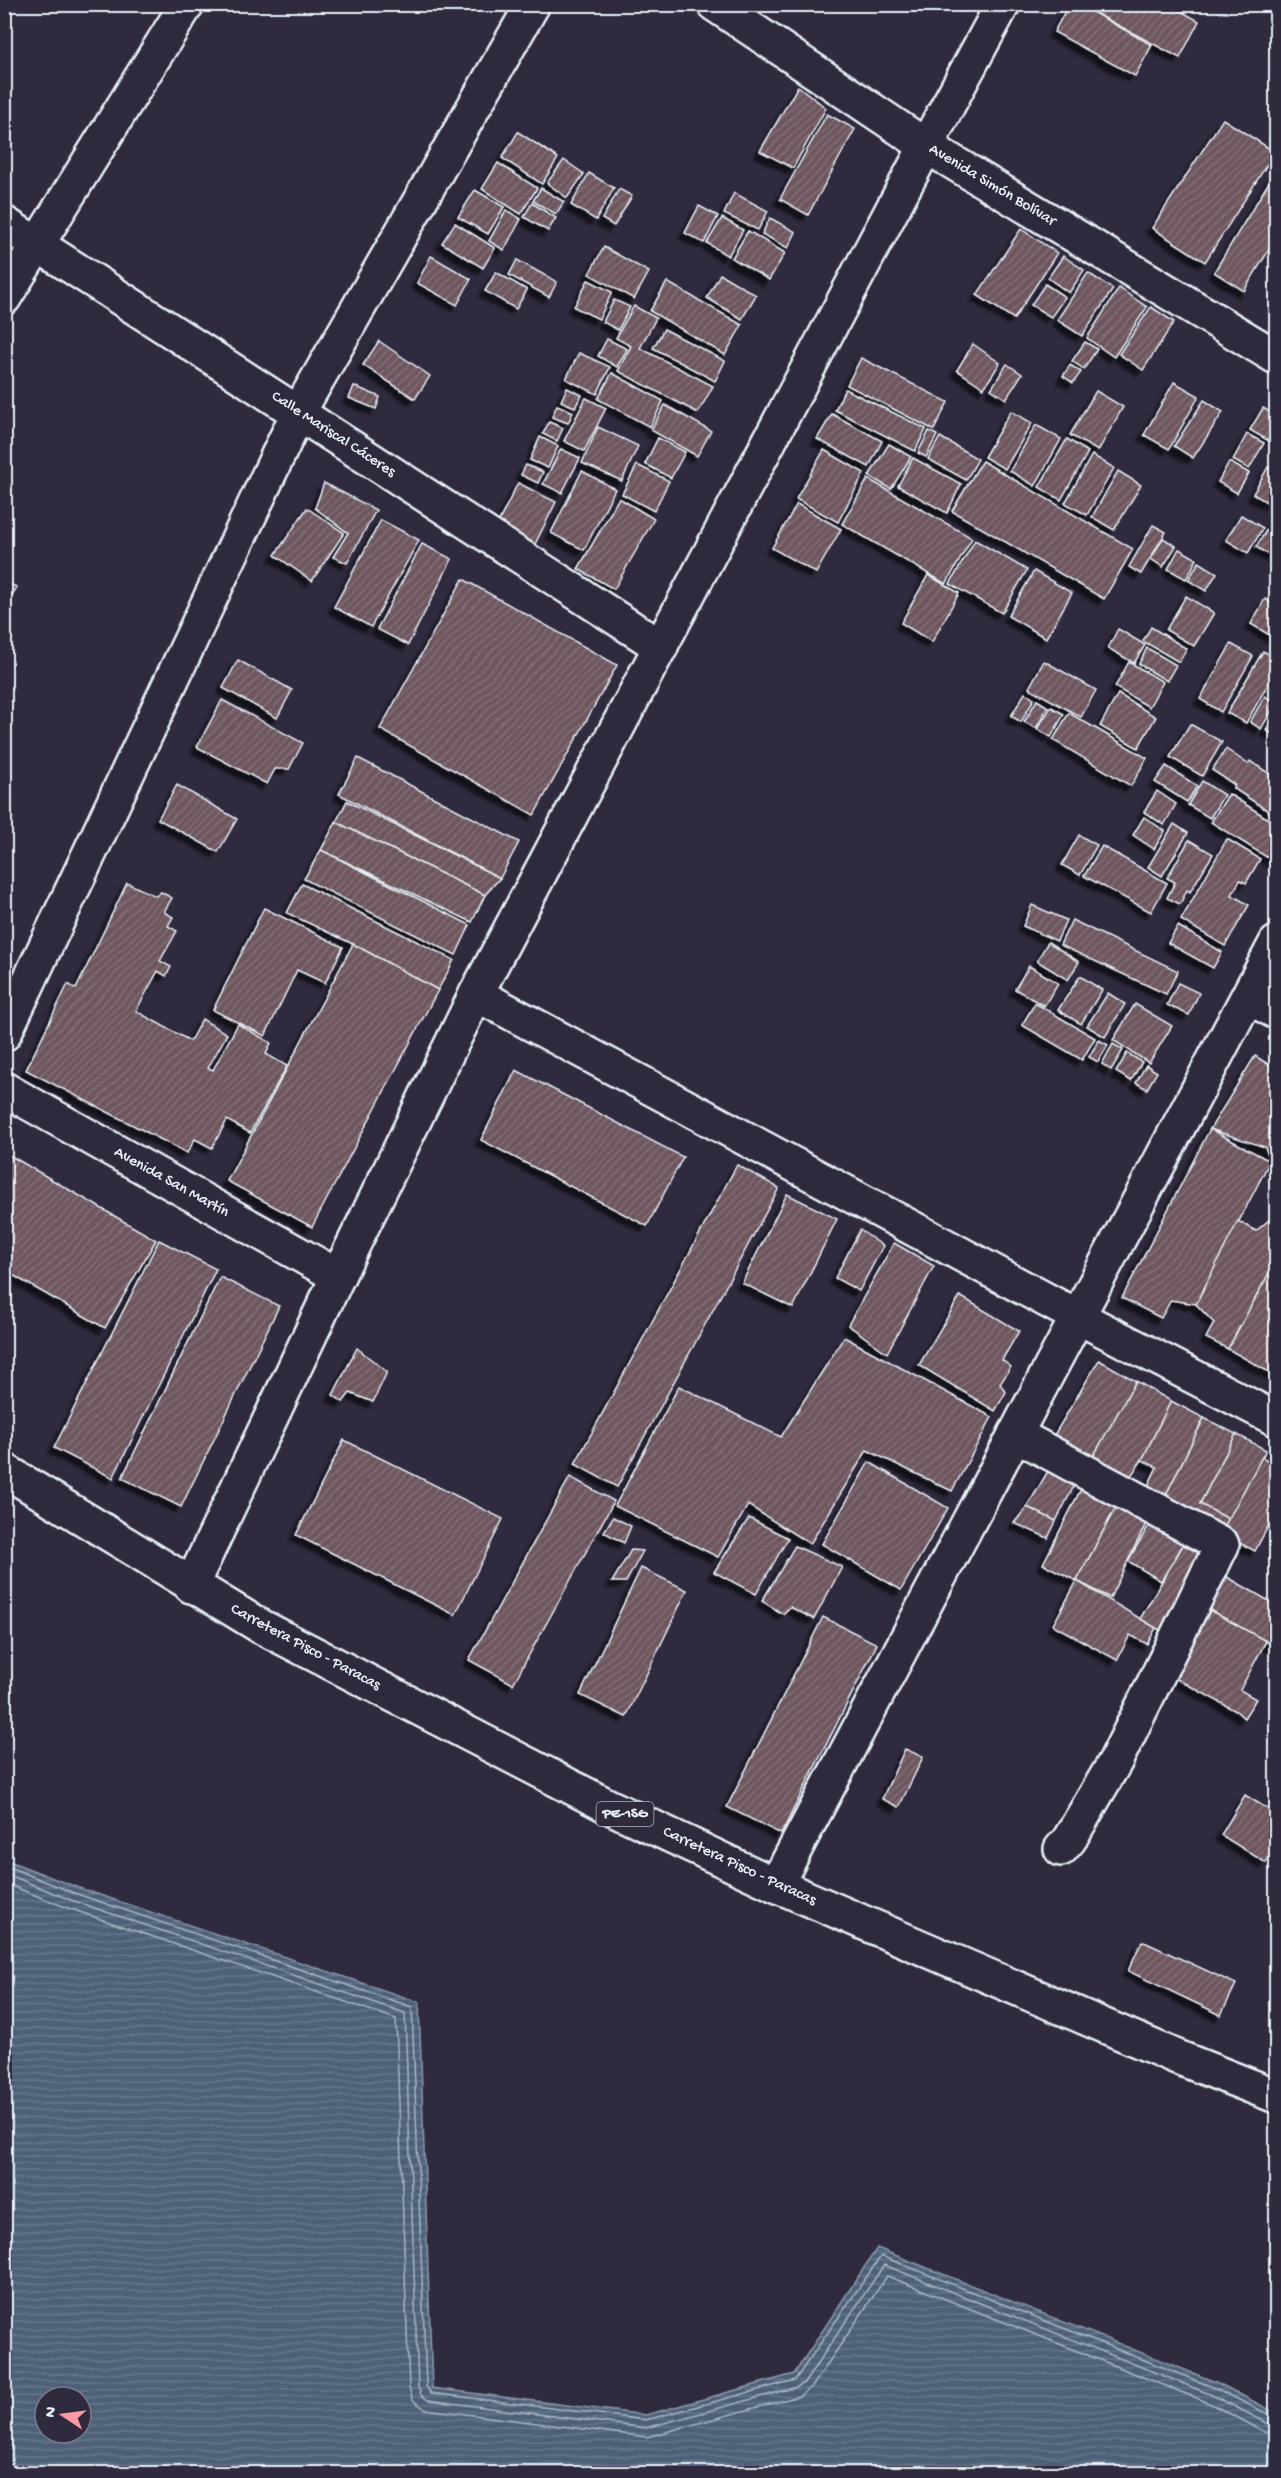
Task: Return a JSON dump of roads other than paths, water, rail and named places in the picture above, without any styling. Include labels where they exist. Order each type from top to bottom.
[{"type":"street","points":[[4,298],[187,4]]},
{"type":"street","points":[[4,1034],[298,412],[533,4]]},
{"type":"street","name":"Avenida Simón Bolívar","points":[[714,4],[926,146],[1276,357]]},
{"type":"street","points":[[191,1586],[338,1276],[476,994],[1003,4]]},
{"type":"street","name":"Calle Mariscal Cáceres","points":[[4,223],[661,647]]},
{"type":"street","points":[[776,1885],[1276,943]]},
{"type":"street","points":[[476,994],[1078,1317],[1276,1419]]},
{"type":"street","points":[[1248,997],[1276,1012]]},
{"type":"street","name":"Avenida San Martín","points":[[4,1089],[338,1276]]},
{"type":"street","points":[[1015,1434],[1222,1545],[1115,1762],[1070,1840],[1061,1849]]},
{"type":"street","name":"Carretera Pisco - Paracas","points":[[4,1470],[260,1626],[598,1800],[776,1885],[1276,2096]]},
{"type":"water","points":[[4,1859],[76,1887],[419,2002],[432,2388],[646,2415],[794,2374],[877,2248],[1218,2383],[1276,2413],[1276,2473],[5,2473]]}]
